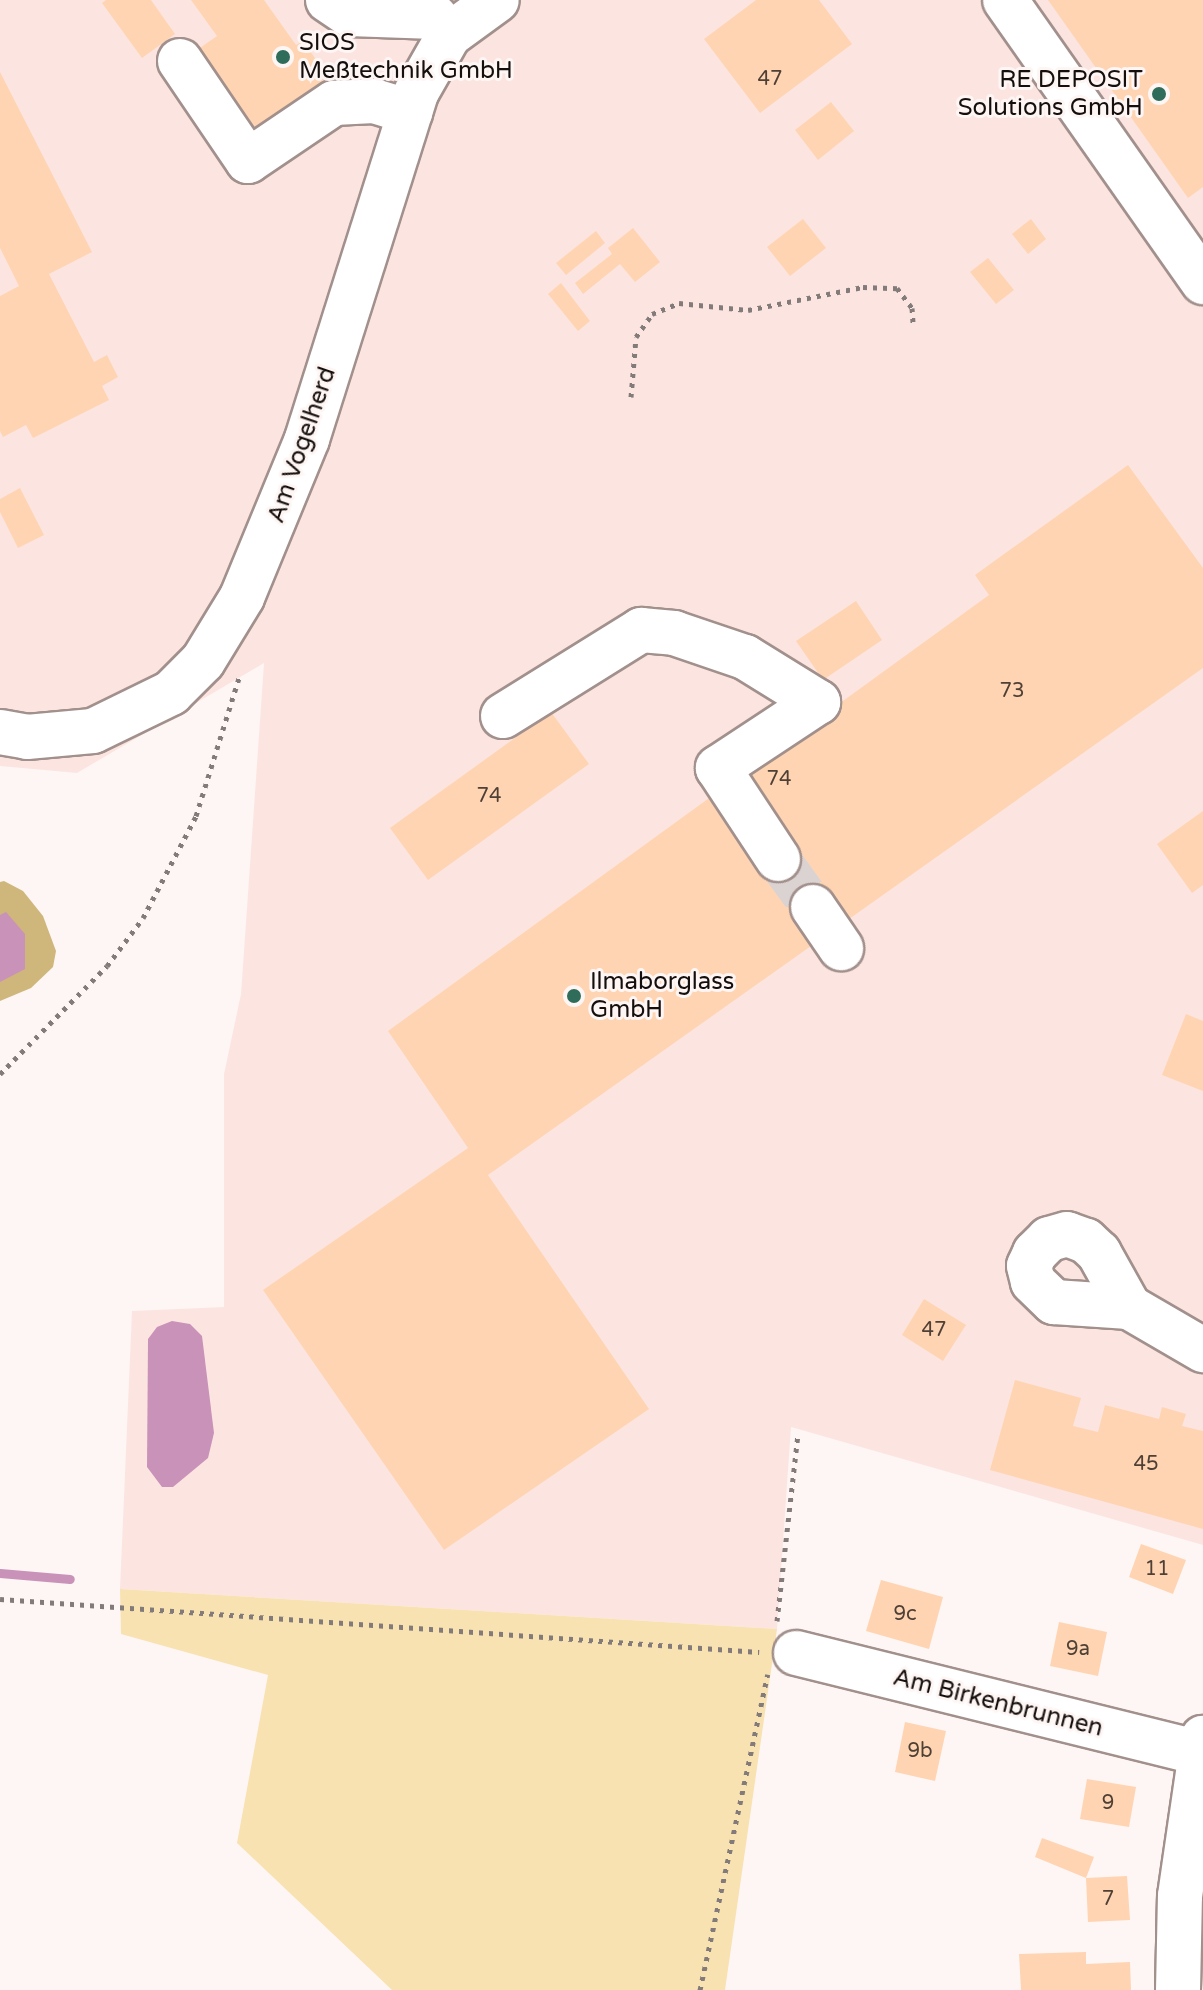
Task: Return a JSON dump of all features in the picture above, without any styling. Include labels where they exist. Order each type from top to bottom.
[{"type":"street","points":[[328,0],[349,14],[435,17],[449,35]]},
{"type":"street","name":"Am Vogelherd","points":[[14,734],[93,731],[171,693],[203,661],[248,585],[316,448],[410,112],[449,35],[497,0]]},
{"type":"street","points":[[1005,0],[1203,282]]},
{"type":"street","points":[[180,61],[248,161],[334,103],[374,101],[410,112]]},
{"type":"street","points":[[503,716],[641,630],[674,633],[745,657],[818,702],[718,768],[778,859]]},
{"type":"street","points":[[813,907],[841,948]]},
{"type":"street","points":[[1129,1307],[1203,1350]]},
{"type":"street","name":"Am Birkenbrunnen","points":[[779,1653],[1201,1746],[1180,1896],[1178,1990]]},
{"type":"path","points":[[631,397],[636,337],[652,314],[679,303],[748,310],[863,287],[897,288],[912,308],[913,324]]},
{"type":"path","points":[[0,1074],[107,966],[143,918],[196,816],[235,700],[240,670]]},
{"type":"path","points":[[700,1990],[779,1653],[798,1435]]},
{"type":"path","points":[[0,1599],[779,1653]]},
{"type":"shaded area","points":[[0,0],[1203,0],[1203,1545],[791,1427],[777,1629],[120,1589],[132,1311],[224,1307],[224,1074],[241,994],[264,663],[77,773],[0,766]]},
{"type":"shaded area","points":[[0,882],[23,891],[43,916],[56,951],[53,967],[31,988],[0,1001]]},
{"type":"shaded area","points":[[6,912],[25,934],[25,969],[0,982],[0,915]]},
{"type":"shaded area","points":[[172,1321],[190,1324],[202,1336],[214,1433],[208,1458],[173,1487],[162,1487],[147,1467],[148,1339],[157,1327]]},
{"type":"shaded area","points":[[120,1589],[777,1629],[725,1990],[392,1990],[237,1843],[268,1675],[121,1634]]},
{"type":"building","points":[[106,0],[151,0],[175,34],[142,58],[102,3]]},
{"type":"building","name":"SIOS Meßtechnik GmbH","points":[[191,0],[264,0],[296,45],[303,41],[329,78],[252,133],[194,52],[217,36]]},
{"type":"building","points":[[756,0],[819,0],[852,44],[760,113],[704,39]]},
{"type":"building","name":"RE DEPOSIT Solutions GmbH","points":[[1048,0],[1203,0],[1203,187],[1188,198]]},
{"type":"building","points":[[0,72],[92,252],[49,274],[94,362],[107,355],[118,377],[102,386],[109,400],[33,438],[26,425],[3,437],[0,431],[0,296],[19,286],[0,248]]},
{"type":"building","points":[[831,102],[854,131],[818,160],[795,130]]},
{"type":"building","points":[[803,219],[826,248],[790,276],[767,247]]},
{"type":"building","points":[[1031,219],[1046,239],[1028,254],[1012,234]]},
{"type":"building","points":[[633,228],[660,262],[635,282],[620,264],[583,294],[575,283],[612,254],[608,248]]},
{"type":"building","points":[[596,231],[605,243],[566,275],[556,263]]},
{"type":"building","points":[[988,258],[1014,290],[996,304],[970,272]]},
{"type":"building","points":[[561,283],[590,321],[578,331],[548,294]]},
{"type":"building","points":[[1128,465],[1203,568],[1203,668],[488,1175],[649,1409],[444,1550],[263,1290],[468,1148],[388,1031],[989,595],[975,575]]},
{"type":"building","points":[[20,488],[44,535],[18,548],[0,512],[0,499]]},
{"type":"building","points":[[856,601],[882,640],[823,680],[796,641]]},
{"type":"building","points":[[551,712],[589,764],[428,880],[390,828]]},
{"type":"building","points":[[1203,811],[1203,885],[1192,893],[1157,844]]},
{"type":"building","points":[[1186,1014],[1203,1021],[1203,1091],[1162,1075]]},
{"type":"building","points":[[924,1299],[966,1325],[943,1361],[902,1335]]},
{"type":"building","points":[[1015,1380],[1081,1398],[1073,1426],[1098,1432],[1105,1405],[1159,1419],[1162,1407],[1186,1414],[1182,1426],[1203,1431],[1203,1529],[990,1470]]},
{"type":"building","points":[[1141,1544],[1186,1560],[1173,1594],[1129,1577]]},
{"type":"building","points":[[881,1580],[943,1597],[929,1649],[866,1631]]},
{"type":"building","points":[[1059,1622],[1107,1632],[1098,1676],[1050,1666]]},
{"type":"building","points":[[905,1722],[946,1731],[935,1781],[895,1772]]},
{"type":"building","points":[[1087,1779],[1136,1787],[1129,1827],[1080,1819]]},
{"type":"building","points":[[1042,1838],[1094,1857],[1086,1878],[1035,1857]]},
{"type":"building","points":[[1127,1876],[1130,1920],[1088,1922],[1086,1878]]},
{"type":"building","points":[[1086,1952],[1086,1964],[1130,1962],[1131,1990],[1021,1990],[1019,1954]]},
{"type":"waterway","points":[[0,1573],[70,1579]]},
{"type":"tunnel","points":[[778,859],[813,907]]},
{"type":"place","name":"SIOS Meßtechnik GmbH","points":[[283,57]]},
{"type":"place","name":"RE DEPOSIT Solutions GmbH","points":[[1159,94]]},
{"type":"place","name":"Ilmaborglass GmbH","points":[[574,996]]}]
